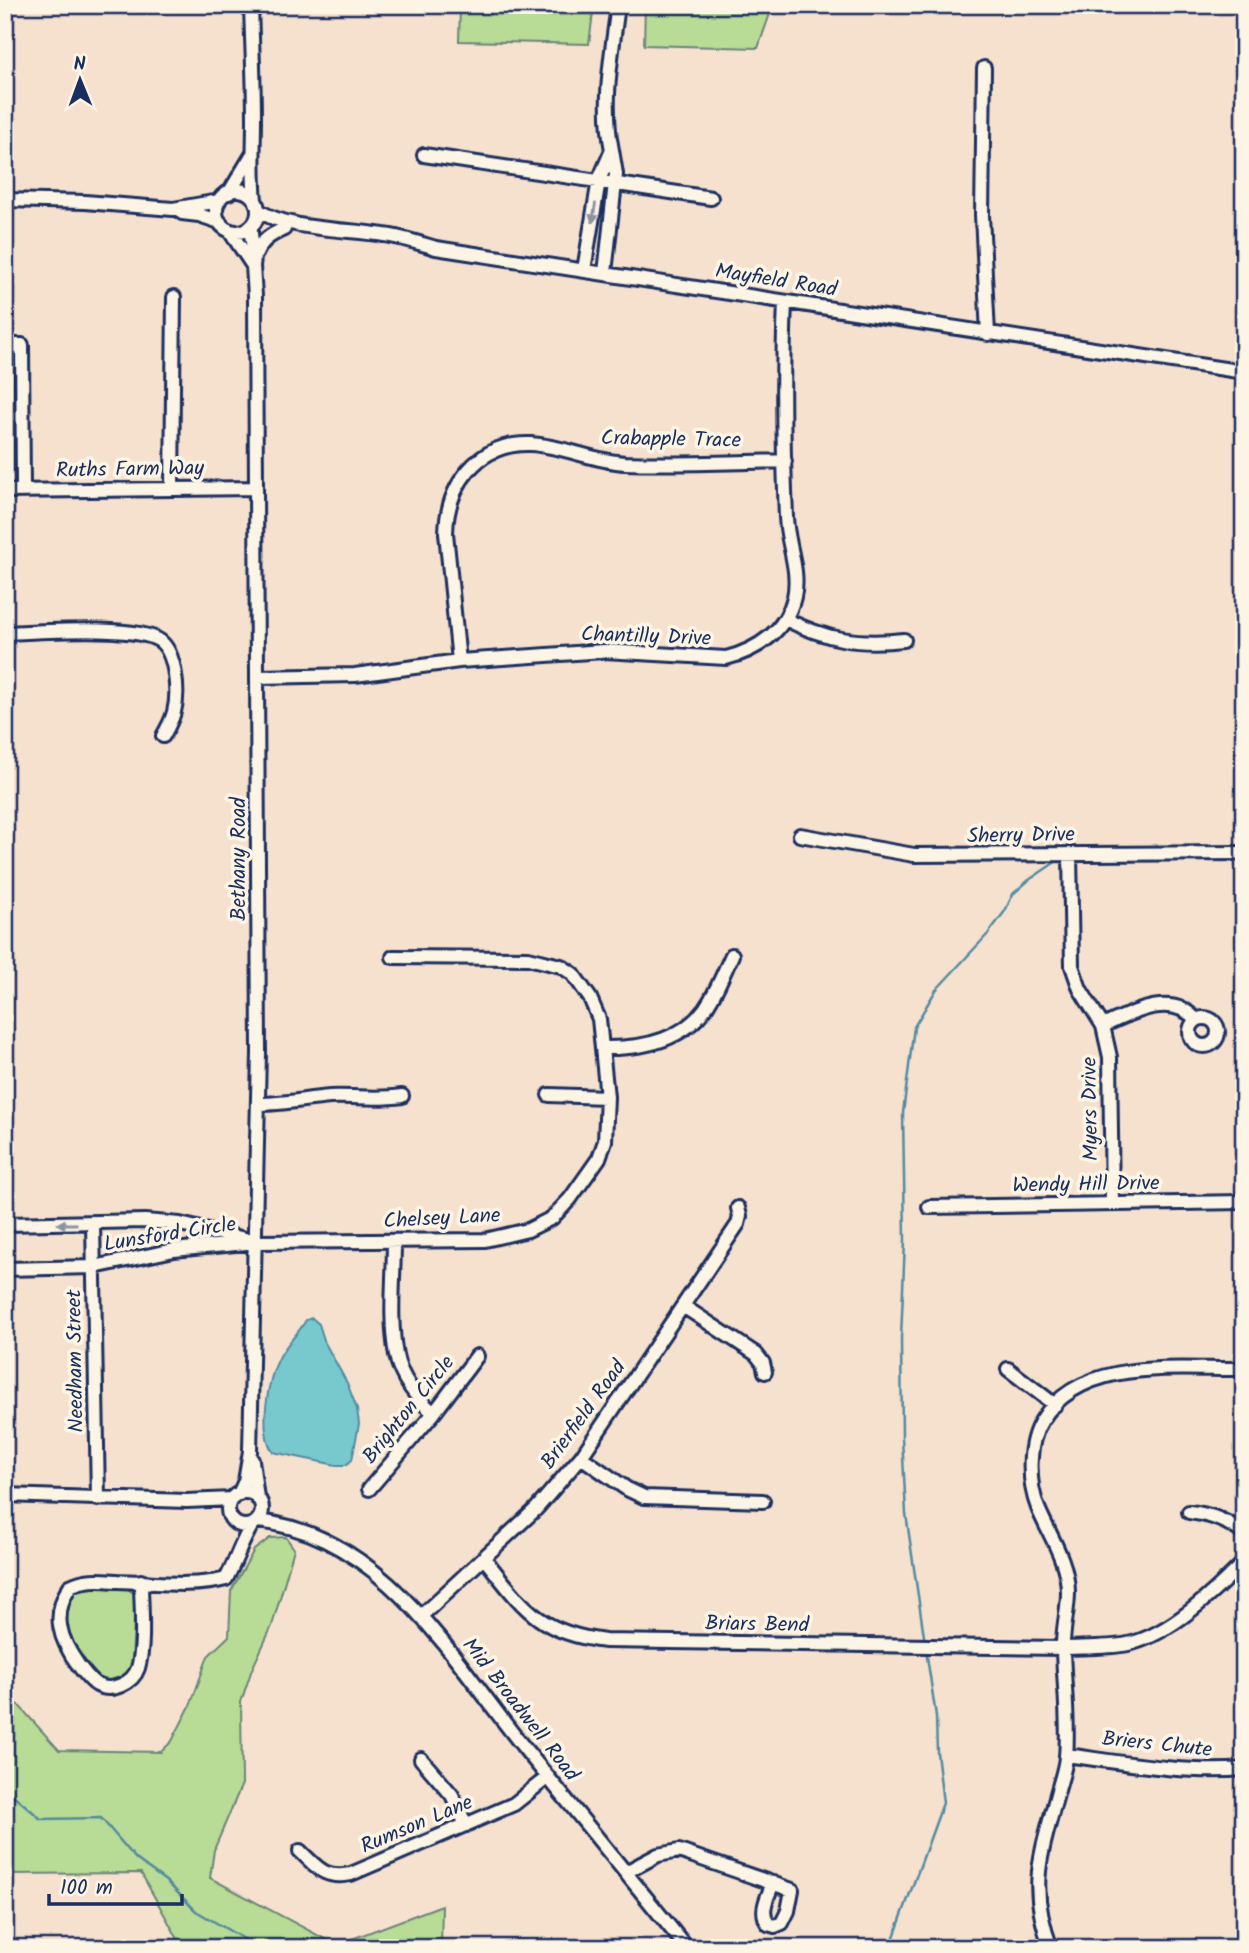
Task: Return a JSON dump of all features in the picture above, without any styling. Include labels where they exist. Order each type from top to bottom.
[{"type":"street","points":[[173,209],[179,213],[199,215],[240,232],[252,226],[256,205],[252,155],[254,120],[251,5]]},
{"type":"street","points":[[605,274],[616,174],[607,125],[607,108],[618,5]]},
{"type":"street","points":[[984,68],[982,215],[988,334]]},
{"type":"street","points":[[584,270],[599,180],[612,150]]},
{"type":"street","points":[[224,226],[216,211],[252,155]]},
{"type":"street","points":[[424,155],[711,198]]},
{"type":"street","points":[[5,200],[85,202],[173,209],[245,192],[256,205]]},
{"type":"street","name":"Mayfield Road","points":[[256,205],[269,218],[302,226],[388,235],[436,248],[1244,372]]},
{"type":"street","name":"Bethany Road","points":[[224,226],[254,260]]},
{"type":"street","name":"Mayfield Road","points":[[252,226],[299,229],[302,226]]},
{"type":"street","name":"Bethany Road","points":[[236,1496],[245,1481],[250,1451],[258,1104],[256,296],[250,237],[252,226]]},
{"type":"street","points":[[254,260],[268,236],[284,229]]},
{"type":"street","points":[[172,488],[174,297]]},
{"type":"street","name":"Chantilly Drive","points":[[257,677],[355,676],[459,661],[604,651],[726,658],[744,654],[760,646],[774,634],[785,619],[793,599],[796,578],[786,521],[785,302]]},
{"type":"street","points":[[5,345],[22,345],[23,490]]},
{"type":"street","name":"Crabapple Trace","points":[[459,661],[446,516],[459,482],[471,467],[485,456],[506,447],[528,444],[623,463],[785,461]]},
{"type":"street","name":"Ruths Farm Way","points":[[5,491],[256,488]]},
{"type":"street","points":[[785,619],[811,632],[842,640],[873,643],[904,640]]},
{"type":"street","points":[[5,633],[90,631],[149,635],[161,641],[175,667],[175,711],[163,736]]},
{"type":"street","name":"Sherry Drive","points":[[800,835],[914,855],[1244,853]]},
{"type":"street","name":"Myers Drive","points":[[1070,855],[1072,966],[1080,989],[1103,1026],[1110,1057],[1112,1204]]},
{"type":"street","points":[[603,1048],[640,1047],[665,1040],[687,1026],[710,1002],[732,955]]},
{"type":"street","name":"Chelsey Lane","points":[[256,1242],[394,1242],[498,1238],[528,1230],[552,1218],[570,1199],[600,1158],[605,1141],[607,1097],[603,1048],[598,1019],[590,998],[573,974],[561,966],[528,958],[393,957]]},
{"type":"street","points":[[1103,1026],[1151,1006],[1169,1006],[1192,1015]]},
{"type":"street","points":[[258,1104],[285,1104],[331,1097],[383,1099],[402,1096]]},
{"type":"street","points":[[549,1096],[607,1097]]},
{"type":"street","name":"Wendy Hill Drive","points":[[929,1207],[1244,1202]]},
{"type":"street","name":"Brierfield Road","points":[[421,1616],[536,1509],[581,1457],[738,1224],[740,1216],[737,1208]]},
{"type":"street","name":"Lunsford Circle","points":[[5,1224],[145,1221],[180,1224],[256,1242]]},
{"type":"street","name":"Needham Street","points":[[93,1223],[98,1499]]},
{"type":"street","name":"Lunsford Circle","points":[[5,1269],[94,1267],[174,1250],[256,1242]]},
{"type":"street","points":[[394,1242],[396,1357],[405,1377],[422,1402],[434,1413]]},
{"type":"street","points":[[683,1306],[756,1354],[765,1372]]},
{"type":"street","name":"Brighton Circle","points":[[369,1489],[434,1413],[477,1356]]},
{"type":"street","points":[[1008,1369],[1055,1405]]},
{"type":"street","points":[[1051,1948],[1040,1913],[1037,1873],[1066,1755],[1062,1648],[1068,1590],[1057,1545],[1037,1506],[1031,1471],[1034,1439],[1042,1419],[1070,1390],[1105,1375],[1150,1369],[1244,1369]]},
{"type":"street","name":"Bethany Road","points":[[250,1451],[259,1502]]},
{"type":"street","points":[[581,1457],[627,1489],[644,1497],[763,1501]]},
{"type":"street","points":[[5,1495],[187,1502],[250,1493],[259,1502],[261,1515],[240,1544],[226,1579],[210,1583],[141,1581],[87,1580],[71,1586],[62,1603],[62,1640],[97,1685],[115,1688],[130,1680],[137,1671],[140,1653],[141,1581]]},
{"type":"street","points":[[236,1496],[229,1506],[240,1544]]},
{"type":"street","points":[[187,1502],[219,1510],[244,1526],[255,1523]]},
{"type":"street","name":"Mid Broadwell Road","points":[[259,1502],[296,1527],[321,1538],[376,1573],[421,1616],[687,1948]]},
{"type":"street","points":[[1189,1512],[1215,1517],[1232,1524],[1244,1534]]},
{"type":"street","name":"Mid Broadwell Road","points":[[255,1523],[296,1527]]},
{"type":"street","name":"Briars Bend","points":[[484,1558],[522,1606],[536,1619],[585,1639],[619,1642],[1062,1648],[1130,1644],[1182,1619],[1244,1562]]},
{"type":"street","name":"Briers Chute","points":[[1066,1755],[1214,1771],[1244,1769]]},
{"type":"street","points":[[421,1759],[452,1795],[466,1825]]},
{"type":"street","name":"Rumson Lane","points":[[300,1851],[323,1873],[337,1877],[351,1874],[514,1804],[548,1777]]},
{"type":"street","points":[[626,1872],[658,1855],[679,1851],[773,1883]]},
{"type":"green space","points":[[460,5],[594,5],[589,44],[459,41]]},
{"type":"green space","points":[[645,5],[773,5],[758,48],[644,45]]},
{"type":"green space","points":[[286,1537],[294,1549],[272,1626],[252,1669],[241,1702],[242,1784],[214,1850],[210,1878],[336,1945],[442,1905],[441,1948],[183,1948],[141,1873],[5,1874],[5,1690],[59,1750],[161,1752],[172,1741],[190,1706],[208,1656],[229,1636],[231,1591],[254,1550],[270,1538]]},
{"type":"green space","points":[[93,1586],[123,1586],[135,1594],[132,1667],[121,1679],[108,1681],[96,1676],[85,1666],[69,1636],[65,1620],[66,1604],[73,1592]]},
{"type":"water","points":[[312,1318],[319,1324],[325,1343],[347,1383],[357,1409],[359,1424],[352,1460],[346,1465],[273,1452],[266,1431],[266,1404],[276,1366],[283,1351],[306,1320]]},
{"type":"waterway","points":[[925,1643],[906,1514],[902,1437],[901,1339],[905,1240],[903,1113],[914,1027],[936,990],[988,934],[1005,911],[1013,894],[1060,859]]},
{"type":"waterway","points":[[890,1948],[943,1803],[936,1716],[926,1650]]},
{"type":"waterway","points":[[5,1788],[41,1819],[101,1818],[136,1859],[167,1882],[196,1911],[259,1948]]}]
